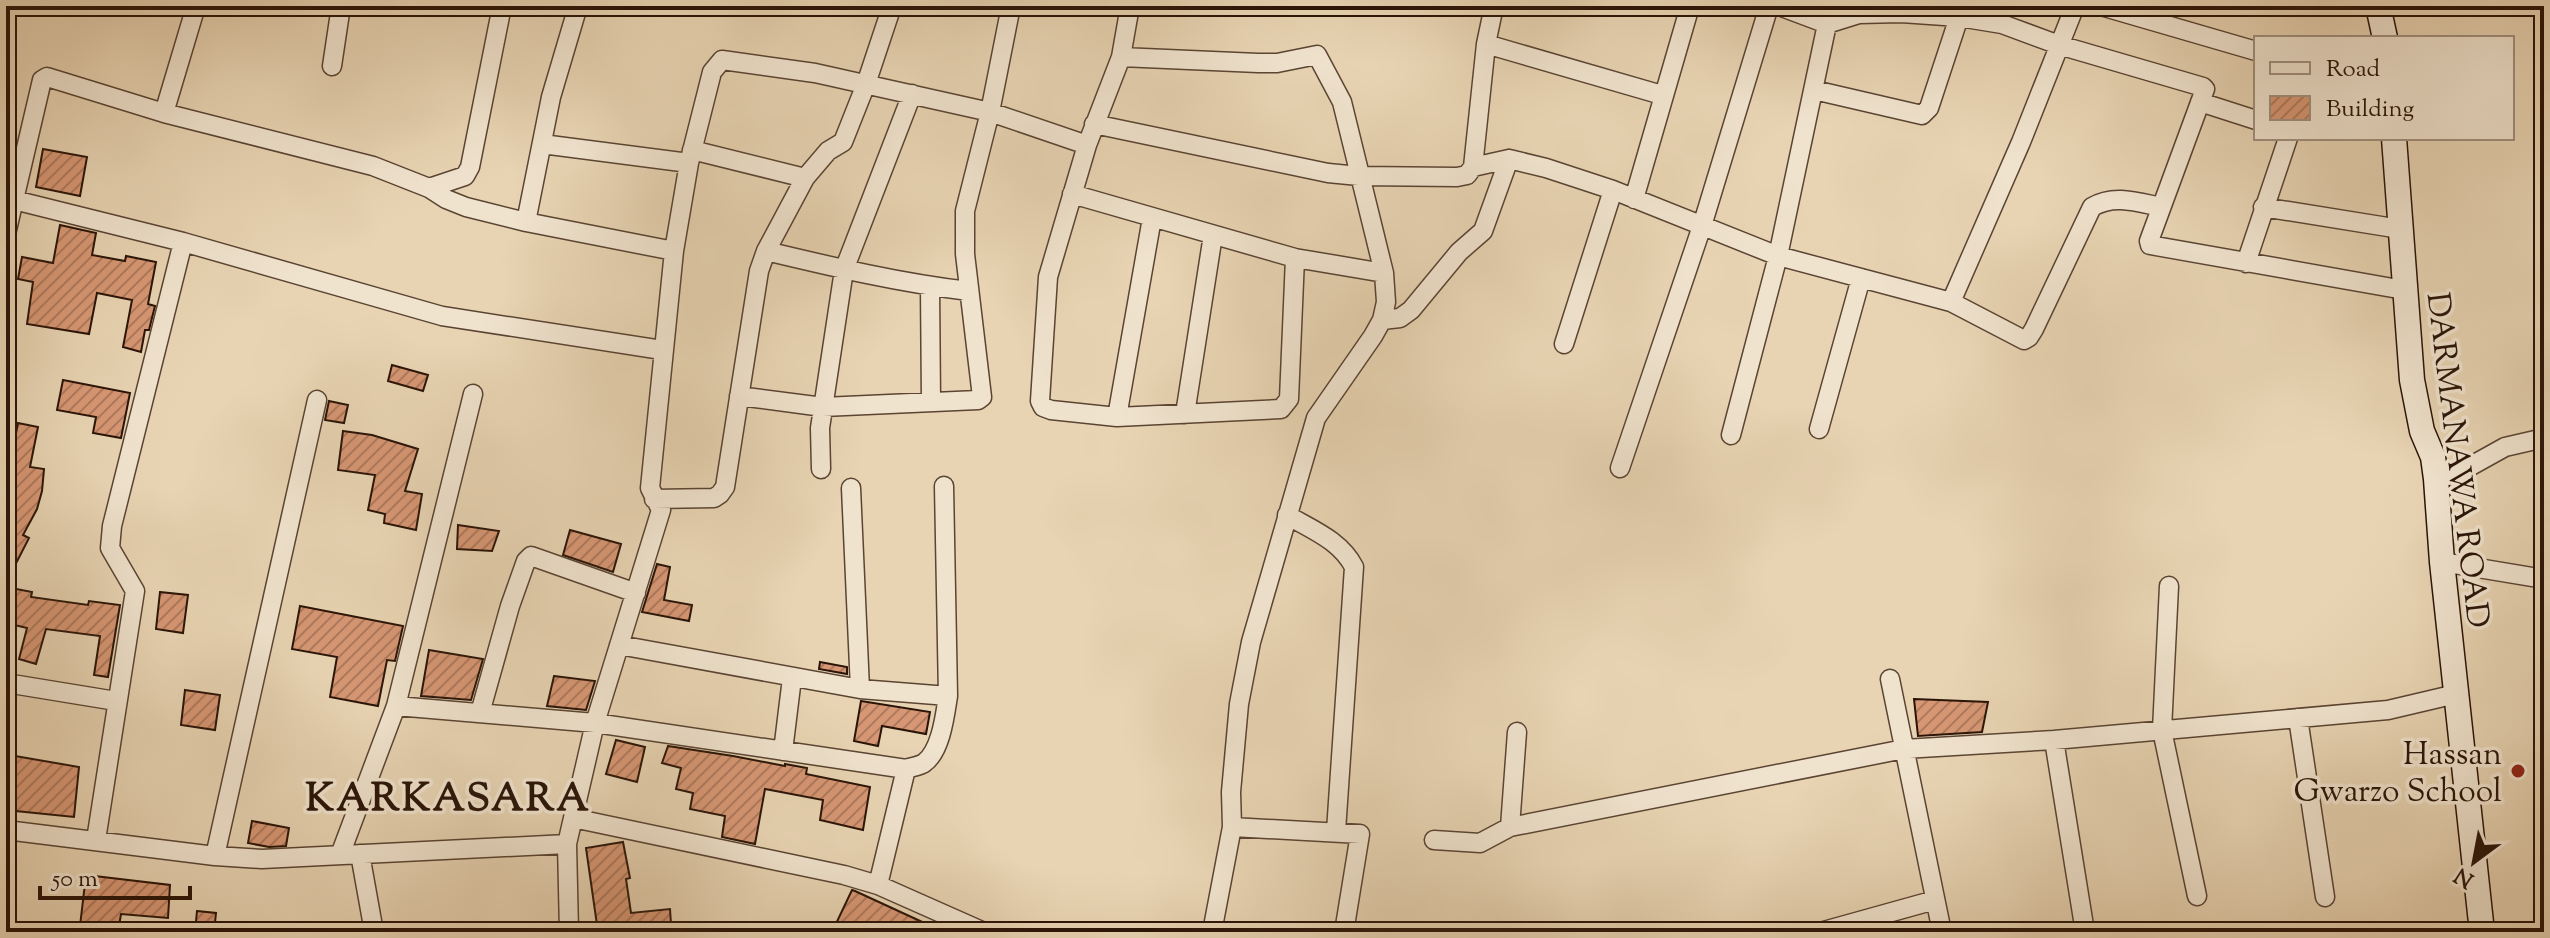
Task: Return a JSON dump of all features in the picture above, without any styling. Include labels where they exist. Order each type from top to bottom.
[{"type":"street","points":[[164,113],[196,6]]},
{"type":"street","points":[[332,66],[341,6]]},
{"type":"street","points":[[429,188],[465,176],[470,167],[502,6]]},
{"type":"street","points":[[526,222],[551,97],[578,6]]},
{"type":"street","points":[[657,504],[714,498],[725,487],[759,271],[766,251],[805,178],[828,151],[843,142],[892,6]]},
{"type":"street","points":[[739,396],[823,407],[978,400],[982,397],[965,254],[965,211],[990,112],[1011,6]]},
{"type":"street","points":[[1130,6],[1121,57],[1087,145],[1048,277],[1040,401],[1043,407],[1117,417],[1281,409],[1289,399],[1295,258]]},
{"type":"street","points":[[1094,124],[1328,173],[1359,176],[1467,175],[1473,167],[1486,44],[1494,6]]},
{"type":"street","points":[[1634,199],[1690,6]]},
{"type":"street","points":[[1620,468],[1702,226],[1769,6]]},
{"type":"street","points":[[1779,6],[1827,24],[1859,14],[1902,9],[1959,17],[2004,15],[2059,45],[2203,87],[2205,89],[2150,245],[2404,290]]},
{"type":"street","points":[[1951,302],[2021,142],[2075,6]]},
{"type":"street","points":[[2101,6],[2254,50]]},
{"type":"street","points":[[2378,6],[2385,36]]},
{"type":"street","points":[[1814,90],[1922,115],[1926,113],[1959,17]]},
{"type":"street","points":[[1731,435],[1778,256],[1827,24]]},
{"type":"street","points":[[1486,44],[1662,95]]},
{"type":"street","points":[[1121,57],[1277,63],[1317,55],[1342,102],[1384,273],[1386,302],[1382,320],[1316,418],[1251,642],[1242,683],[1231,792],[1232,827],[1212,932]]},
{"type":"street","points":[[569,932],[567,844],[595,723],[654,535],[657,504],[650,488],[674,251],[691,156],[712,72],[722,60],[815,73],[990,112],[1087,145]]},
{"type":"street","points":[[6,234],[14,200],[15,160],[44,78],[164,113],[373,166],[429,188],[466,207],[674,251]]},
{"type":"street","points":[[821,469],[820,428],[844,270],[912,94]]},
{"type":"street","points":[[2200,102],[2254,119]]},
{"type":"street","points":[[2246,263],[2287,140]]},
{"type":"street","name":"DARMANAWA ROAD","points":[[2394,140],[2412,380],[2422,431],[2434,468],[2482,932]]},
{"type":"street","points":[[542,144],[691,156],[805,178]]},
{"type":"street","points":[[1473,167],[1509,159],[1546,168],[1613,190],[1778,256],[1951,302],[2024,340],[2029,337],[2092,207],[2103,200],[2117,199],[2161,207]]},
{"type":"street","points":[[1382,320],[1400,318],[1411,310],[1459,252],[1483,231],[1509,159]]},
{"type":"street","points":[[1564,344],[1613,190]]},
{"type":"street","points":[[1072,194],[1295,258],[1384,273]]},
{"type":"street","points":[[14,200],[183,242],[442,316],[662,350]]},
{"type":"street","points":[[2263,207],[2400,229]]},
{"type":"street","points":[[1117,417],[1152,218]]},
{"type":"street","points":[[1185,414],[1213,235]]},
{"type":"street","points":[[96,840],[135,591],[110,548],[112,526],[183,242]]},
{"type":"street","points":[[766,251],[930,287],[969,291]]},
{"type":"street","points":[[1819,429],[1861,278]]},
{"type":"street","points":[[930,287],[931,402]]},
{"type":"street","points":[[340,855],[396,706],[473,394]]},
{"type":"street","points":[[215,856],[317,400]]},
{"type":"street","points":[[2434,468],[2460,472],[2505,447],[2544,438]]},
{"type":"street","points":[[396,706],[595,723],[906,769],[925,762],[936,746],[943,727],[948,696],[944,486]]},
{"type":"street","points":[[851,488],[860,689]]},
{"type":"street","points":[[1287,515],[1336,543],[1354,567],[1336,831]]},
{"type":"street","points":[[480,713],[510,606],[526,561],[531,556],[636,593]]},
{"type":"street","points":[[2442,562],[2544,579]]},
{"type":"street","points":[[2169,586],[2162,730],[2197,896]]},
{"type":"street","points":[[619,645],[860,689],[948,696]]},
{"type":"street","points":[[783,751],[792,678]]},
{"type":"street","points":[[1890,679],[1942,932]]},
{"type":"street","points":[[6,683],[116,701]]},
{"type":"street","points":[[1434,840],[1480,843],[1510,827],[1904,749],[2054,740],[2388,710],[2456,694]]},
{"type":"street","points":[[2298,718],[2325,897]]},
{"type":"street","points":[[1510,827],[1517,732]]},
{"type":"street","points":[[2054,740],[2085,932]]},
{"type":"street","points":[[878,885],[906,769]]},
{"type":"street","points":[[573,818],[844,875],[878,885],[984,932]]},
{"type":"street","points":[[1232,827],[1358,832],[1361,836],[1344,932]]},
{"type":"street","points":[[6,830],[262,859],[567,844]]},
{"type":"street","points":[[360,854],[374,932]]},
{"type":"street","points":[[1820,932],[1935,900]]},
{"type":"building","points":[[43,149],[87,157],[80,196],[36,187]]},
{"type":"building","points":[[60,225],[96,233],[92,255],[125,261],[126,256],[156,262],[148,304],[155,306],[149,330],[145,330],[141,352],[123,347],[132,300],[97,293],[89,334],[27,324],[33,282],[18,279],[22,257],[53,263]]},
{"type":"building","points":[[392,365],[428,375],[423,391],[388,381]]},
{"type":"building","points":[[63,380],[130,393],[121,438],[93,433],[96,417],[57,410]]},
{"type":"building","points":[[329,401],[348,405],[344,423],[325,420]]},
{"type":"building","points":[[18,423],[38,427],[30,467],[44,469],[37,509],[23,535],[29,538],[6,583],[6,463],[10,464]]},
{"type":"building","points":[[343,431],[372,435],[418,449],[405,491],[422,494],[416,530],[384,523],[385,514],[368,510],[375,475],[338,470]]},
{"type":"building","points":[[458,525],[499,531],[492,551],[457,549]]},
{"type":"building","points":[[570,530],[621,544],[613,572],[563,555]]},
{"type":"building","points":[[657,564],[670,567],[664,600],[692,605],[689,621],[642,612]]},
{"type":"building","points":[[6,587],[32,592],[31,597],[88,605],[89,601],[120,605],[108,677],[94,675],[100,636],[46,629],[36,664],[19,659],[27,628],[6,623]]},
{"type":"building","points":[[160,592],[188,595],[183,633],[156,629]]},
{"type":"building","points":[[300,606],[403,626],[395,661],[387,660],[378,706],[330,697],[337,657],[292,649]]},
{"type":"building","points":[[429,650],[483,659],[471,700],[421,696]]},
{"type":"building","points":[[820,662],[847,667],[847,674],[819,669]]},
{"type":"building","points":[[554,676],[595,681],[586,710],[547,706]]},
{"type":"building","points":[[185,690],[220,695],[215,730],[181,725]]},
{"type":"building","points":[[1914,699],[1988,702],[1982,732],[1918,736]]},
{"type":"building","points":[[861,701],[930,712],[926,734],[882,726],[878,746],[854,741]]},
{"type":"building","points":[[616,740],[645,747],[637,782],[606,774]]},
{"type":"building","points":[[668,746],[807,768],[806,774],[870,787],[863,830],[820,820],[823,800],[765,789],[755,844],[722,837],[725,816],[690,809],[693,793],[676,789],[681,768],[662,763]]},
{"type":"building","points":[[15,756],[79,767],[74,817],[6,810],[6,769],[13,769]]},
{"type":"building","points":[[252,821],[289,828],[286,846],[248,843]]},
{"type":"building","points":[[623,842],[630,878],[626,879],[631,913],[670,909],[671,924],[598,932],[586,848]]},
{"type":"building","points":[[86,875],[170,885],[168,918],[121,914],[118,932],[80,926]]},
{"type":"building","points":[[852,890],[855,891],[944,932],[832,932]]},
{"type":"building","points":[[197,911],[216,913],[214,932],[195,932]]},
{"type":"place","name":"Hassan Gwarzo School","points":[[2518,771]]},
{"type":"district","name":"KARKASARA","points":[[448,796]]}]
